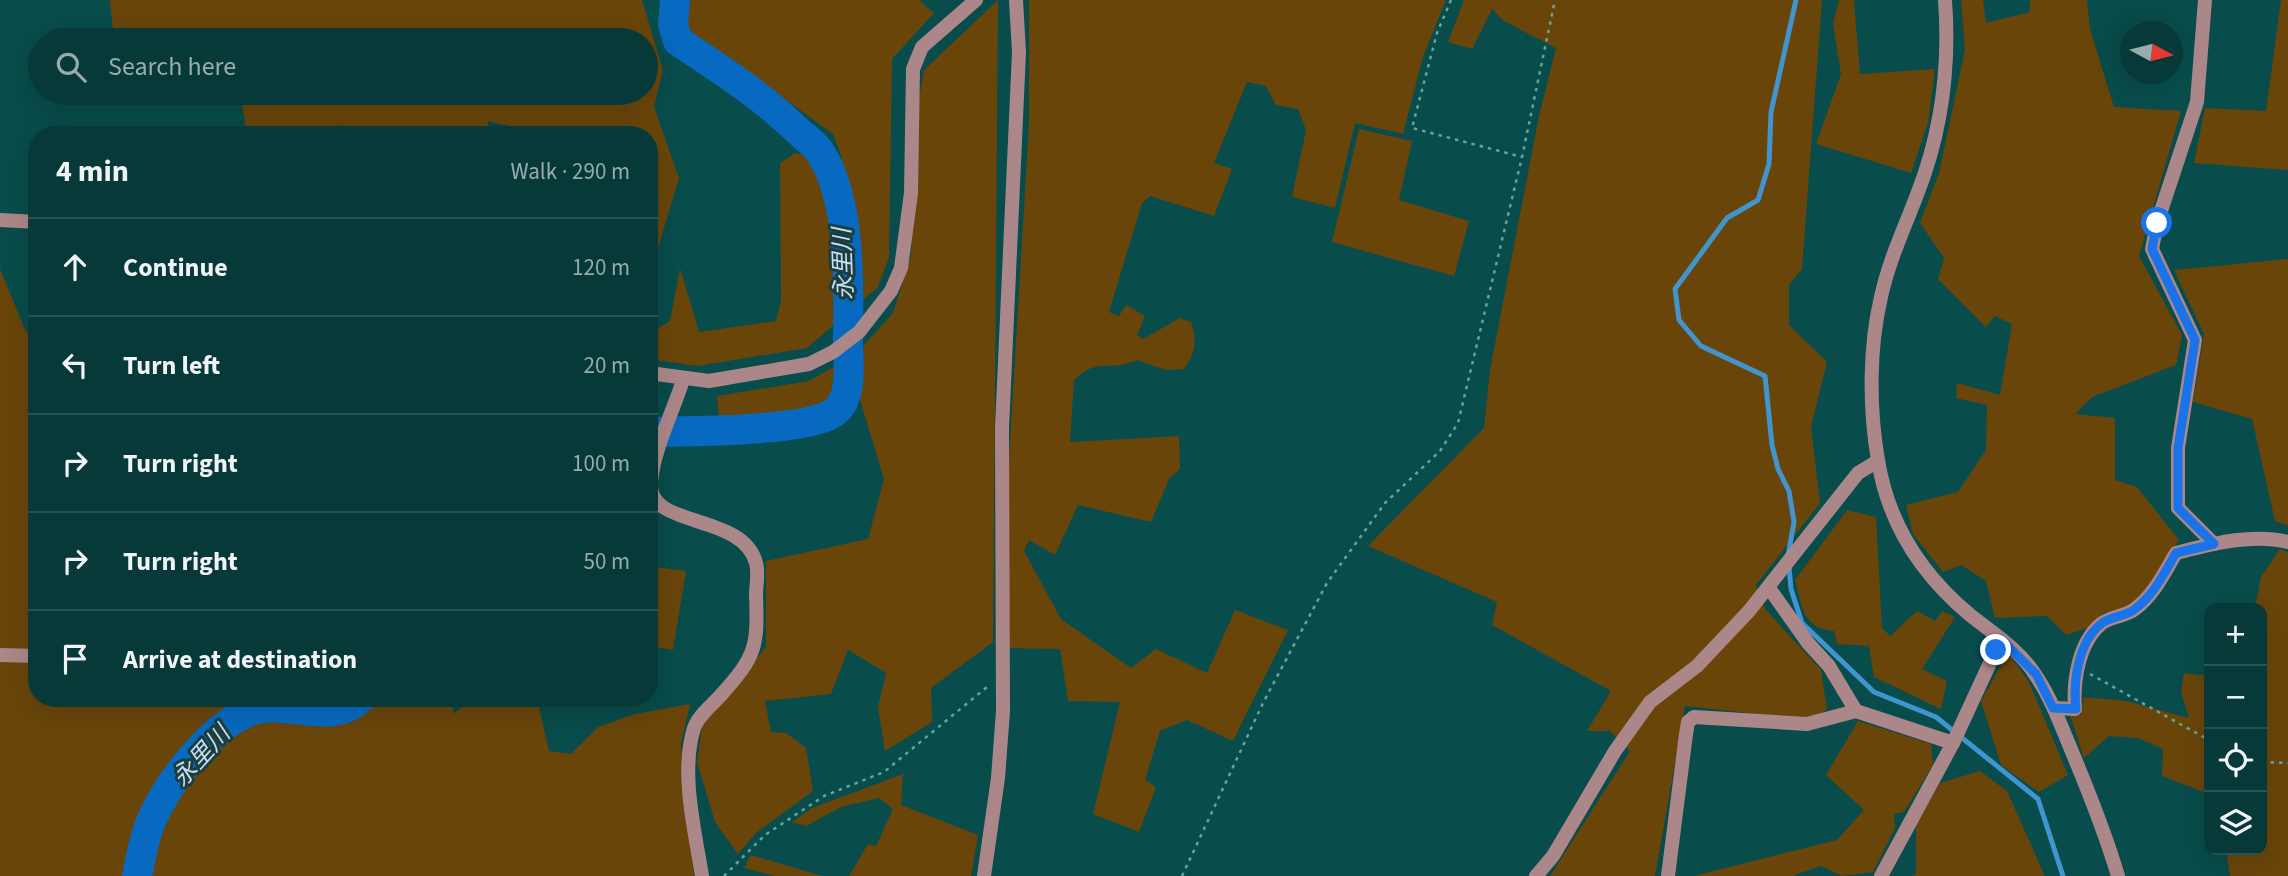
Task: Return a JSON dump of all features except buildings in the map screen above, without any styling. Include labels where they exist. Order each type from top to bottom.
[{"type":"street","points":[[658,375],[683,380],[709,381],[809,364],[833,352],[859,332],[891,291],[901,268],[911,193],[913,69],[916,57],[922,47],[976,0]]},
{"type":"street","points":[[984,876],[998,778],[1004,675],[1002,428],[1019,52],[1016,0]]},
{"type":"street","points":[[1945,0],[1946,81],[1939,124],[1919,191],[1897,242],[1880,298],[1871,369],[1878,461],[1896,525],[1908,547],[1938,585],[2001,639],[2036,674],[2107,838],[2118,876]]},
{"type":"street","points":[[2205,0],[2197,102],[2157,223],[2152,249],[2195,340],[2178,448],[2178,508],[2214,544]]},
{"type":"street","points":[[0,220],[28,222]]},
{"type":"street","points":[[658,454],[683,380]]},
{"type":"street","points":[[1536,876],[1553,856],[1615,751],[1650,702],[1696,666],[1769,588],[1858,473],[1878,461]]},
{"type":"street","points":[[658,504],[667,510],[733,533],[748,546],[757,564],[758,634],[750,661],[696,724],[691,739],[690,772],[702,876]]},
{"type":"street","points":[[2053,708],[2076,709],[2074,686],[2090,635],[2102,622],[2133,612],[2150,596],[2176,553],[2214,544],[2268,537],[2288,542]]},
{"type":"street","points":[[1769,588],[1808,643],[1829,666],[1856,711]]},
{"type":"street","points":[[1881,876],[1957,736],[2001,639]]},
{"type":"street","points":[[0,655],[28,656]]},
{"type":"street","points":[[1668,876],[1686,734],[1688,722],[1694,717],[1807,724],[1856,711],[1957,736]]},
{"type":"path","points":[[1451,0],[1437,33],[1412,128],[1522,157]]},
{"type":"path","points":[[1182,876],[1263,703],[1327,583],[1385,503],[1440,451],[1458,423],[1522,157],[1555,0]]},
{"type":"path","points":[[2078,668],[2204,737]]},
{"type":"path","points":[[724,876],[765,835],[824,796],[884,772],[976,694],[1004,675]]},
{"type":"path","points":[[2267,762],[2288,763]]},
{"type":"shaded area","points":[[110,0],[642,0],[650,28],[113,28]]},
{"type":"shaded area","points":[[692,0],[919,0],[934,13],[892,59],[889,257],[878,287],[807,348],[698,366],[658,360],[658,328],[670,321],[680,268],[699,332],[776,321],[781,300],[780,163],[795,153],[842,158],[833,134],[705,41],[685,31],[685,9]]},
{"type":"shaded area","points":[[998,0],[993,642],[931,688],[932,722],[885,751],[878,707],[886,673],[848,650],[831,694],[765,701],[771,732],[786,733],[806,748],[813,791],[756,833],[738,854],[715,822],[697,762],[702,727],[766,647],[766,561],[868,539],[884,479],[860,400],[837,399],[822,409],[719,418],[717,396],[809,381],[856,354],[893,313],[911,256],[919,99],[924,70]]},
{"type":"shaded area","points":[[1029,0],[1446,0],[1423,57],[1403,134],[1355,123],[1335,208],[1292,197],[1306,130],[1298,109],[1276,105],[1266,86],[1247,82],[1214,163],[1232,169],[1214,216],[1150,196],[1142,203],[1109,312],[1119,316],[1126,305],[1145,316],[1137,335],[1143,339],[1180,318],[1191,322],[1194,346],[1188,363],[1184,369],[1166,370],[1137,360],[1128,364],[1091,369],[1074,380],[1070,442],[1179,436],[1180,469],[1169,479],[1151,522],[1078,505],[1055,555],[1029,540],[1024,551],[1061,619],[1131,668],[1156,649],[1207,673],[1235,610],[1288,630],[1233,741],[1187,720],[1160,731],[1145,780],[1156,787],[1139,832],[1093,814],[1120,702],[1068,701],[1060,649],[1009,648],[1009,459],[1029,124]]},
{"type":"shaded area","points":[[1464,0],[1822,0],[1802,269],[1789,285],[1789,325],[1827,362],[1811,427],[1820,503],[1756,585],[1765,609],[1821,670],[1827,709],[1811,720],[1685,706],[1655,876],[1550,876],[1630,751],[1610,731],[1587,731],[1611,691],[1492,625],[1497,602],[1368,546],[1484,428],[1490,370],[1539,116],[1556,48],[1504,21],[1492,9],[1472,49],[1448,42]]},
{"type":"shaded area","points":[[1839,0],[1859,0],[1854,1],[1860,74],[1935,69],[1928,123],[1911,173],[1816,144],[1841,74],[1833,24]]},
{"type":"shaded area","points":[[1961,0],[1983,0],[1986,23],[2030,12],[2030,0],[2087,0],[2090,29],[2114,107],[2181,111],[2139,256],[2182,335],[2176,365],[2092,397],[2075,414],[2115,418],[2115,480],[2137,487],[2179,540],[2150,584],[2130,607],[2103,613],[2090,627],[2066,635],[2047,616],[1995,618],[1986,581],[1961,565],[1943,572],[1913,534],[1906,505],[1958,492],[1986,450],[1987,405],[1956,398],[1957,383],[2000,395],[2012,324],[1995,316],[1986,327],[1938,279],[1944,258],[1920,223],[1939,173],[1965,50]]},
{"type":"shaded area","points":[[2281,0],[2288,0],[2288,170],[2194,163],[2205,108],[2266,111]]},
{"type":"shaded area","points":[[658,53],[663,70],[658,91]]},
{"type":"shaded area","points":[[242,105],[654,105],[679,178],[658,248],[658,126],[510,126],[487,121],[489,126],[246,126]]},
{"type":"shaded area","points":[[1359,129],[1412,141],[1399,200],[1469,221],[1454,276],[1332,242]]},
{"type":"shaded area","points":[[2288,259],[2288,526],[2275,521],[2252,419],[2193,402],[2204,334],[2174,270]]},
{"type":"shaded area","points":[[0,269],[26,332],[28,331],[28,707],[453,707],[453,714],[462,707],[539,707],[549,751],[571,754],[598,727],[635,714],[690,704],[681,744],[694,876],[0,876]]},
{"type":"shaded area","points":[[1847,510],[1876,517],[1882,628],[1890,636],[1917,611],[1935,621],[1942,611],[1955,617],[1922,669],[1947,681],[1941,709],[1874,677],[1869,646],[1837,644],[1834,631],[1815,625],[1805,614],[1795,580]]},
{"type":"shaded area","points":[[2280,549],[2288,553],[2288,876],[2230,876],[2227,855],[2267,855],[2267,603],[2256,603],[2261,577]]},
{"type":"shaded area","points":[[658,567],[686,571],[673,650],[658,648]]},
{"type":"shaded area","points":[[2008,653],[2029,682],[2068,775],[2039,792],[2001,765],[1981,701]]},
{"type":"shaded area","points":[[2184,673],[2204,675],[2204,792],[2162,776],[2163,749],[2138,738],[2109,736],[2084,758],[2070,715],[2081,715],[2084,697],[2126,701],[2189,718],[2181,692]]},
{"type":"shaded area","points":[[1858,721],[1931,744],[1933,765],[1904,812],[1894,814],[1895,828],[1873,872],[1842,876],[1821,866],[1792,876],[1694,876],[1837,840],[1864,810],[1826,775]]},
{"type":"shaded area","points":[[1980,771],[2007,791],[2045,876],[1912,876],[1916,874],[1916,825],[1940,783]]},
{"type":"shaded area","points":[[903,774],[901,805],[978,835],[971,876],[849,876],[868,844],[876,846],[893,809],[879,798],[841,807],[806,826],[792,822],[812,808]]},
{"type":"shaded area","points":[[751,855],[826,876],[776,876],[744,868]]},
{"type":"waterway","name":"永里川","points":[[658,432],[772,427],[819,419],[840,407],[848,379],[846,242],[838,193],[830,171],[818,149],[769,105],[678,41],[673,25],[675,0]]},
{"type":"waterway","points":[[1788,556],[1794,522],[1789,491],[1778,469],[1772,445],[1765,376],[1701,346],[1679,320],[1675,289],[1727,218],[1758,200],[1769,164],[1771,112],[1796,0]]},
{"type":"waterway","points":[[1789,566],[1791,589],[1802,623],[1874,692],[1936,717],[2038,799],[2063,876]]},
{"type":"waterway","name":"永里川","points":[[137,876],[152,819],[182,770],[225,725],[241,715],[270,707]]},
{"type":"waterway","name":"永里川","points":[[270,707],[324,712],[347,707]]},
{"type":"route","points":[[1996,650],[2001,639],[2015,650],[2036,674],[2053,708],[2076,709],[2074,686],[2090,635],[2102,622],[2133,612],[2150,596],[2176,553],[2214,544],[2178,508],[2178,448],[2195,340],[2152,249],[2157,223]]}]
